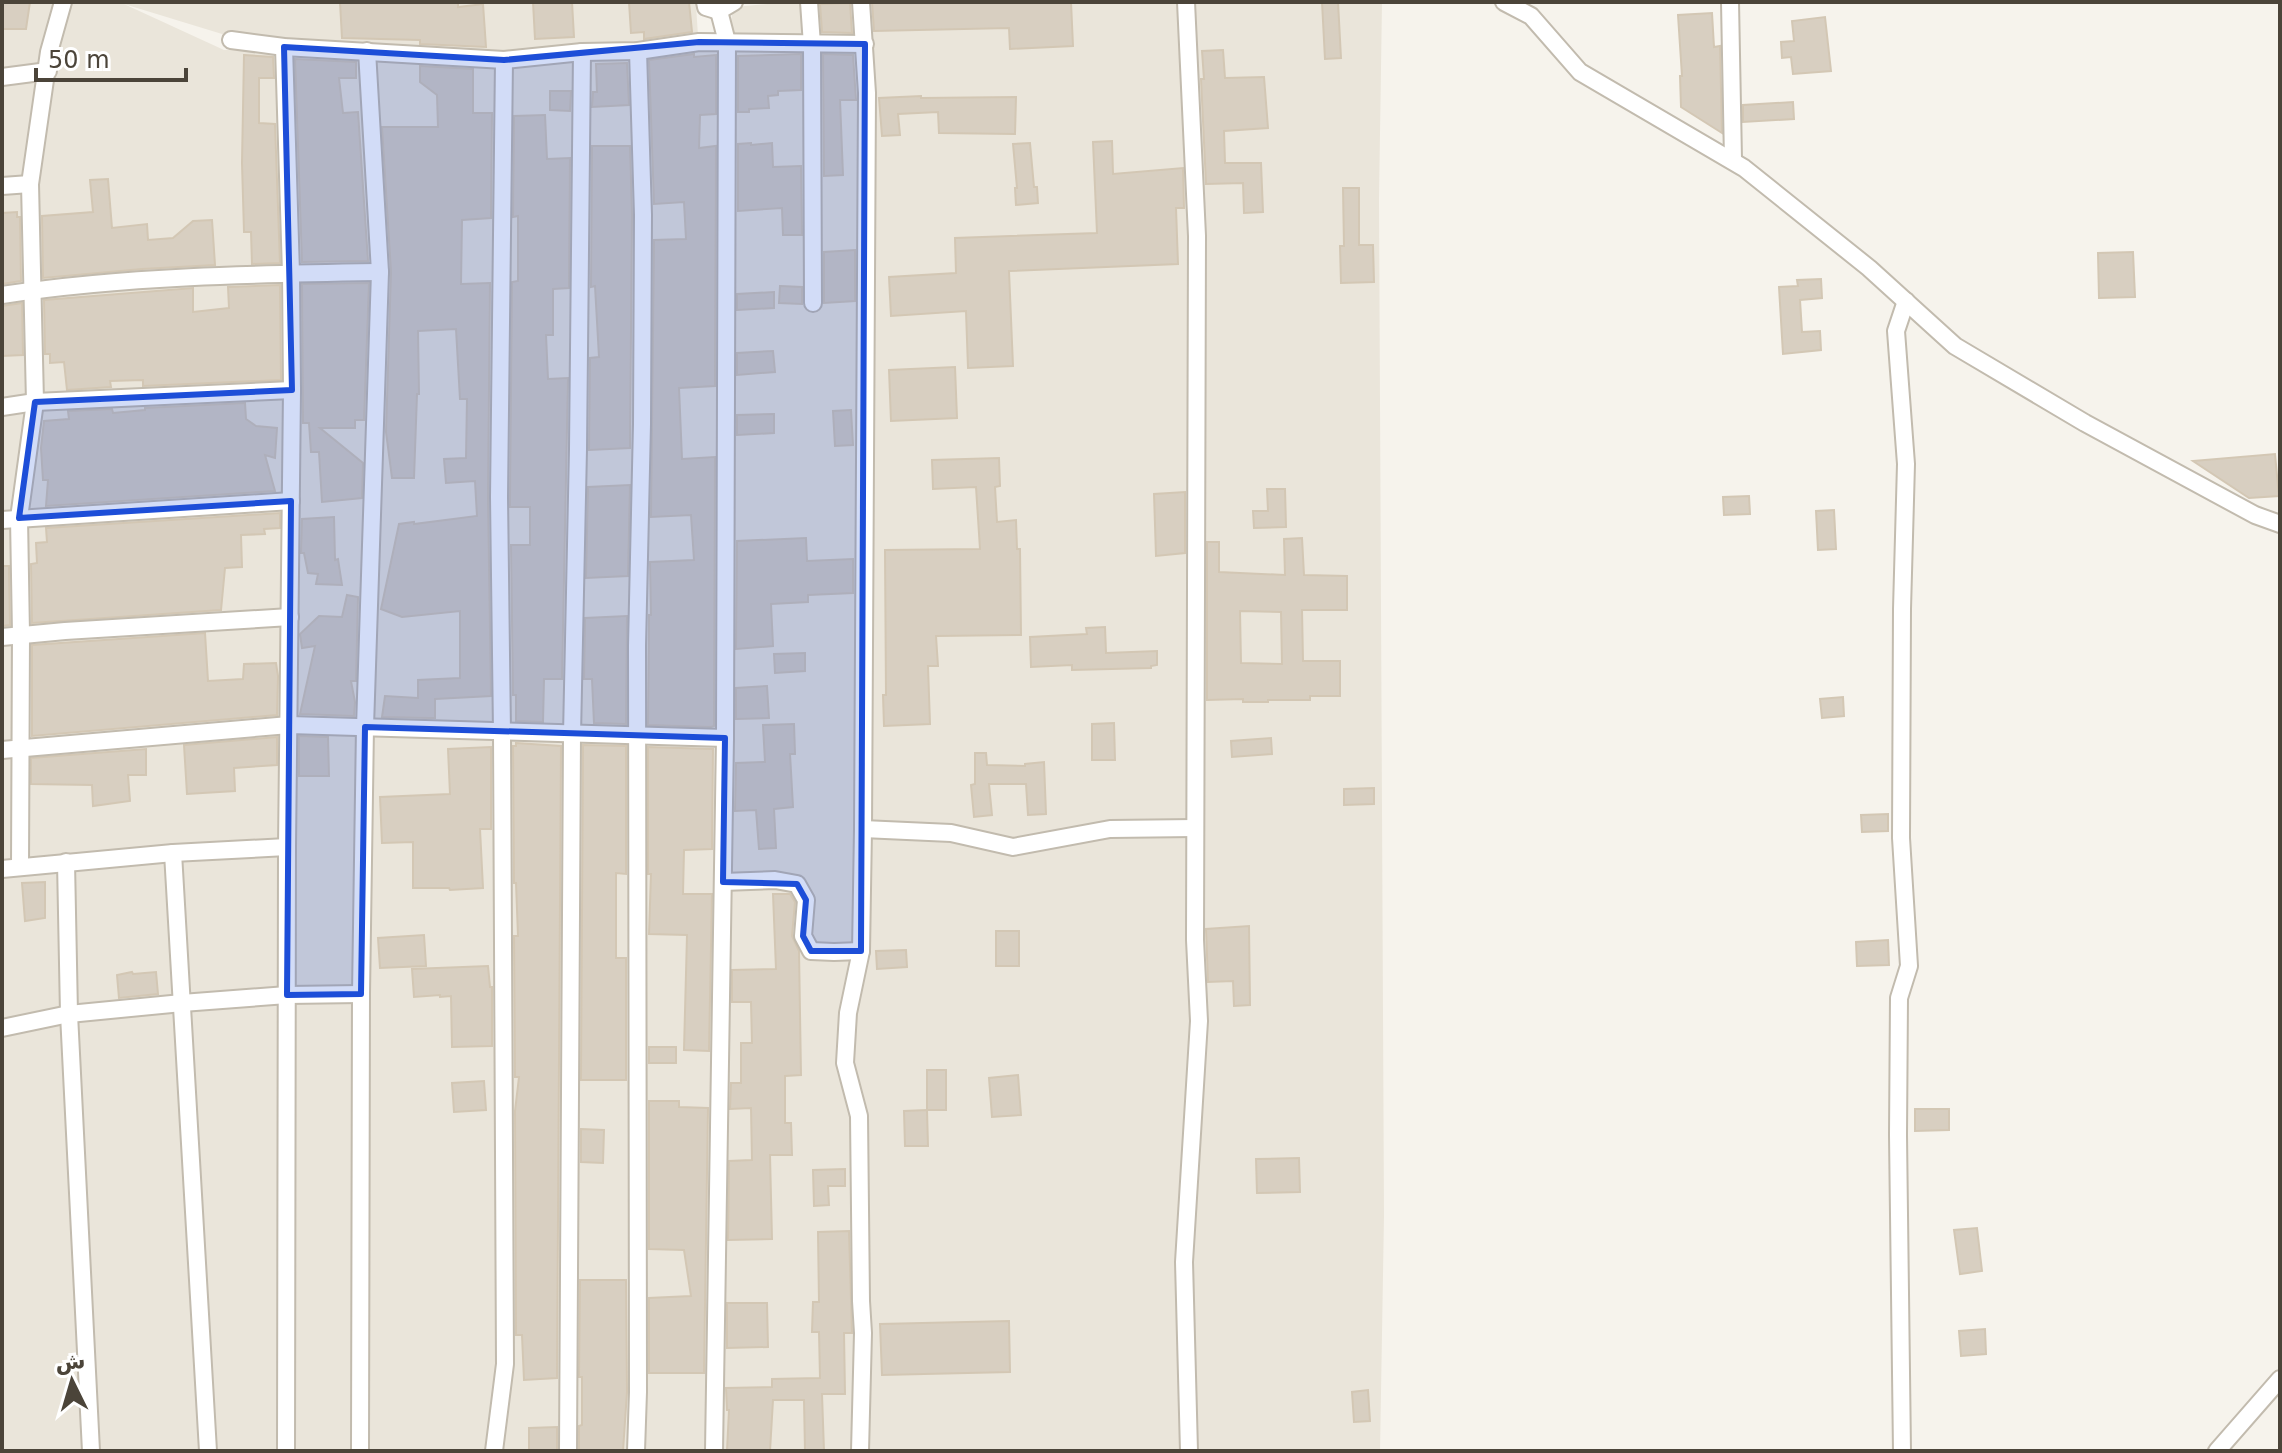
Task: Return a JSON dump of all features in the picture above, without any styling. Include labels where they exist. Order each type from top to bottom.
[{"type":"street","points":[[20,867],[19,518],[35,402],[30,184],[49,52],[63,2]]},
{"type":"street","points":[[809,2],[812,45],[813,303]]},
{"type":"street","points":[[860,1451],[863,1333],[859,1116],[845,1063],[848,1013],[861,951],[863,829],[867,210],[865,44],[861,2]]},
{"type":"street","points":[[1186,2],[1197,236],[1195,940],[1199,1021],[1184,1262],[1189,1451]]},
{"type":"street","points":[[1504,2],[1531,16],[1580,72],[1733,160],[1869,268],[1955,346],[2085,423],[2255,515],[2280,524]]},
{"type":"street","points":[[1730,2],[1733,160]]},
{"type":"street","points":[[714,1451],[725,738],[727,42],[719,5]]},
{"type":"street","points":[[231,40],[284,47],[504,60],[582,52],[638,51],[699,42],[865,44]]},
{"type":"street","points":[[284,47],[292,390],[287,847],[286,1451]]},
{"type":"street","points":[[360,1451],[365,727],[380,272],[367,51]]},
{"type":"street","points":[[636,1451],[637,646],[643,215],[638,51]]},
{"type":"street","points":[[568,1451],[572,735],[582,52]]},
{"type":"street","points":[[494,1451],[505,1364],[499,497],[504,60]]},
{"type":"street","points":[[2,77],[48,71]]},
{"type":"street","points":[[2,186],[30,184]]},
{"type":"street","points":[[2,295],[193,277],[380,272]]},
{"type":"street","points":[[1902,1451],[1899,998],[1909,966],[1901,838],[1906,464],[1896,331],[1906,301]]},
{"type":"street","points":[[2,407],[35,402],[292,390]]},
{"type":"street","points":[[2,520],[291,501]]},
{"type":"street","points":[[2,637],[290,617]]},
{"type":"street","points":[[2,750],[289,725],[725,738]]},
{"type":"street","points":[[863,829],[951,833],[1013,847],[1110,829],[1195,828]]},
{"type":"street","points":[[2,869],[173,853],[287,847]]},
{"type":"street","points":[[173,853],[208,1451]]},
{"type":"street","points":[[66,862],[69,1014],[91,1451]]},
{"type":"street","points":[[723,882],[775,880],[797,884],[806,900],[803,936],[811,951],[861,951]]},
{"type":"street","points":[[2,1028],[69,1014],[182,1003],[287,995],[361,994]]},
{"type":"street","points":[[2217,1451],[2280,1379]]},
{"type":"highlighted area","points":[[699,42],[865,44],[861,951],[811,951],[803,936],[806,900],[797,884],[723,882],[725,738],[365,727],[361,994],[287,995],[291,501],[19,518],[35,402],[292,390],[284,47],[504,60]]},
{"type":"shaded area","points":[[2,2],[712,2],[696,5],[698,36],[502,51],[222,34],[124,4],[224,50],[340,51],[508,63],[728,33],[734,7],[788,2],[1382,2],[1379,199],[1384,1216],[1380,1451],[2,1451]]},
{"type":"building","points":[[2,2],[30,2],[26,29],[2,29]]},
{"type":"building","points":[[340,2],[458,2],[458,7],[483,4],[486,47],[420,44],[420,40],[342,38]]},
{"type":"building","points":[[533,2],[572,2],[574,37],[535,39]]},
{"type":"building","points":[[629,2],[689,2],[692,32],[644,39],[644,32],[631,33]]},
{"type":"building","points":[[872,2],[1071,2],[1073,46],[1010,49],[1009,28],[874,31]]},
{"type":"building","points":[[1322,2],[1338,2],[1341,58],[1325,59]]},
{"type":"building","points":[[850,3],[852,33],[822,32],[820,4]]},
{"type":"building","points":[[1712,13],[1714,47],[1720,46],[1722,133],[1681,107],[1678,15]]},
{"type":"building","points":[[1825,17],[1831,71],[1793,74],[1791,57],[1782,58],[1781,42],[1794,41],[1792,21]]},
{"type":"building","points":[[1223,50],[1225,78],[1264,77],[1268,128],[1224,131],[1225,163],[1261,163],[1263,212],[1244,213],[1243,183],[1206,184],[1202,51]]},
{"type":"building","points":[[694,54],[694,57],[716,55],[716,114],[700,115],[699,148],[716,146],[715,386],[679,388],[682,459],[715,457],[714,726],[711,727],[648,725],[650,562],[694,560],[691,515],[651,517],[654,240],[686,239],[684,202],[654,204],[649,60]]},
{"type":"building","points":[[801,54],[801,90],[778,91],[778,95],[768,96],[769,108],[738,112],[738,56]]},
{"type":"building","points":[[823,54],[853,55],[856,100],[840,100],[843,175],[824,176]]},
{"type":"building","points":[[244,55],[273,57],[274,78],[259,78],[259,123],[275,124],[280,263],[252,264],[251,232],[244,232]]},
{"type":"building","points":[[295,59],[356,62],[356,78],[339,78],[343,113],[358,112],[368,261],[302,262]]},
{"type":"building","points":[[627,63],[629,105],[592,107],[593,92],[597,92],[596,64]]},
{"type":"building","points":[[420,66],[473,69],[473,113],[492,113],[491,218],[462,220],[461,284],[490,283],[488,497],[491,696],[435,699],[435,718],[382,717],[385,696],[418,698],[418,680],[460,678],[460,611],[402,617],[381,609],[399,524],[477,516],[475,481],[446,483],[444,459],[466,458],[467,399],[460,399],[456,329],[418,331],[419,394],[414,478],[392,478],[386,432],[391,272],[382,127],[438,127],[437,95],[420,82]]},
{"type":"building","points":[[550,91],[571,91],[570,111],[550,110]]},
{"type":"building","points":[[1016,97],[1015,134],[939,133],[938,112],[898,114],[900,135],[882,136],[879,98]]},
{"type":"building","points":[[1793,102],[1794,119],[1743,122],[1743,105]]},
{"type":"building","points":[[545,115],[547,159],[570,158],[569,288],[553,289],[553,335],[546,335],[548,379],[568,378],[562,679],[544,679],[543,722],[516,721],[511,545],[530,545],[530,507],[510,507],[510,497],[512,282],[518,281],[518,216],[513,217],[514,116]]},
{"type":"building","points":[[1112,141],[1113,174],[1183,168],[1184,208],[1176,208],[1178,264],[1009,271],[1013,366],[968,368],[966,311],[891,316],[889,277],[956,273],[955,238],[1097,233],[1093,142]]},
{"type":"building","points":[[772,143],[773,167],[801,166],[802,235],[783,235],[782,208],[738,211],[738,144]]},
{"type":"building","points":[[1030,143],[1038,203],[1016,205],[1013,144]]},
{"type":"building","points":[[592,146],[630,146],[630,448],[589,450],[590,358],[599,357],[595,286],[591,287]]},
{"type":"building","points":[[108,179],[112,228],[147,224],[148,240],[173,238],[193,221],[212,220],[215,265],[43,278],[42,216],[93,212],[90,180]]},
{"type":"building","points":[[1343,188],[1359,188],[1359,245],[1373,245],[1374,282],[1341,283]]},
{"type":"building","points":[[17,212],[17,217],[20,217],[21,281],[2,284],[2,213]]},
{"type":"building","points":[[855,250],[855,301],[824,303],[824,252]]},
{"type":"building","points":[[2133,252],[2135,297],[2099,298],[2098,253]]},
{"type":"building","points":[[1821,279],[1822,298],[1800,300],[1802,332],[1820,331],[1821,350],[1783,354],[1779,287],[1798,286],[1797,280]]},
{"type":"building","points":[[369,283],[364,420],[355,420],[355,428],[320,428],[363,463],[362,498],[322,502],[319,452],[311,452],[309,423],[303,423],[302,284]]},
{"type":"building","points":[[280,285],[281,380],[143,386],[143,380],[110,381],[111,387],[67,390],[64,362],[50,363],[50,354],[45,354],[44,300],[193,288],[193,312],[229,308],[228,287]]},
{"type":"building","points":[[780,286],[802,287],[802,304],[779,303]]},
{"type":"building","points":[[774,292],[774,308],[737,310],[737,294]]},
{"type":"building","points":[[22,303],[23,355],[2,356],[2,306]]},
{"type":"building","points":[[773,351],[775,372],[737,375],[737,353]]},
{"type":"building","points":[[955,367],[957,418],[891,421],[889,370]]},
{"type":"building","points":[[245,403],[246,419],[256,426],[277,428],[275,458],[265,455],[275,491],[46,506],[48,480],[43,480],[41,448],[44,421],[69,419],[68,411],[112,409],[113,413],[145,408]]},
{"type":"building","points":[[851,410],[853,445],[835,446],[833,411]]},
{"type":"building","points":[[774,414],[774,433],[737,435],[737,415]]},
{"type":"building","points":[[2275,454],[2279,496],[2249,498],[2193,461]]},
{"type":"building","points":[[999,458],[1000,486],[995,487],[997,522],[1016,520],[1017,549],[1020,549],[1021,635],[936,636],[938,666],[928,666],[930,724],[884,726],[885,550],[980,549],[976,487],[933,489],[932,460]]},
{"type":"building","points":[[630,485],[628,576],[586,578],[588,487]]},
{"type":"building","points":[[1267,489],[1285,489],[1286,527],[1254,528],[1253,511],[1268,511]]},
{"type":"building","points":[[1185,492],[1185,553],[1156,556],[1154,494]]},
{"type":"building","points":[[1749,496],[1750,514],[1724,515],[1723,497]]},
{"type":"building","points":[[1834,510],[1836,549],[1818,550],[1816,511]]},
{"type":"building","points":[[280,513],[280,528],[264,529],[265,534],[241,535],[242,567],[225,568],[221,610],[32,623],[31,564],[37,563],[36,543],[47,542],[46,528]]},
{"type":"building","points":[[334,517],[335,560],[338,559],[342,585],[316,584],[318,574],[308,573],[304,553],[301,553],[302,519]]},
{"type":"building","points":[[806,538],[807,561],[853,559],[853,593],[808,595],[808,602],[771,604],[773,646],[736,649],[737,541]]},
{"type":"building","points":[[1302,538],[1304,575],[1347,576],[1347,610],[1302,610],[1303,661],[1340,661],[1340,696],[1310,696],[1310,700],[1268,702],[1207,700],[1207,542],[1219,542],[1219,572],[1285,575],[1284,539]],"holes":[[[1240,611],[1281,612],[1282,664],[1241,663]]]},
{"type":"building","points":[[2,566],[9,566],[10,625],[2,626]]},
{"type":"building","points":[[347,595],[358,597],[356,681],[351,681],[354,716],[300,714],[315,646],[302,648],[300,634],[319,616],[342,617]]},
{"type":"building","points":[[627,616],[626,724],[594,723],[592,679],[584,679],[585,618]]},
{"type":"building","points":[[1105,627],[1106,653],[1157,651],[1157,665],[1151,668],[1072,670],[1072,665],[1031,667],[1030,637],[1087,634],[1086,628]]},
{"type":"building","points":[[205,633],[208,681],[243,679],[244,664],[276,663],[277,715],[32,736],[32,645]]},
{"type":"building","points":[[805,653],[805,671],[775,673],[774,654]]},
{"type":"building","points":[[767,686],[769,718],[736,719],[736,688]]},
{"type":"building","points":[[1843,697],[1844,716],[1822,718],[1820,699]]},
{"type":"building","points":[[1114,723],[1115,760],[1092,760],[1092,724]]},
{"type":"building","points":[[794,724],[795,754],[790,754],[793,807],[774,809],[776,848],[759,849],[756,810],[735,811],[736,763],[765,762],[763,725]]},
{"type":"building","points":[[299,736],[328,737],[329,776],[299,776]]},
{"type":"building","points":[[277,737],[277,765],[234,768],[235,791],[187,794],[184,745]]},
{"type":"building","points":[[1271,738],[1272,754],[1232,757],[1231,741]]},
{"type":"building","points":[[516,743],[561,746],[557,1378],[524,1380],[522,1335],[516,1335],[515,1111],[519,1077],[515,1077],[514,936],[518,936],[514,883],[513,746]]},
{"type":"building","points":[[583,745],[626,746],[626,874],[616,873],[616,958],[626,958],[626,1080],[581,1080]]},
{"type":"building","points":[[491,747],[491,829],[480,829],[483,888],[413,888],[413,842],[382,843],[380,797],[450,794],[448,749]]},
{"type":"building","points":[[648,747],[713,749],[712,849],[684,850],[683,894],[712,894],[709,1051],[684,1050],[687,935],[649,934]]},
{"type":"building","points":[[146,749],[146,775],[128,775],[130,801],[93,806],[92,785],[31,784],[31,758]]},
{"type":"building","points":[[975,753],[986,753],[987,765],[1025,766],[1044,762],[1046,814],[1028,815],[1026,784],[989,784],[992,815],[974,817],[971,785],[975,784]]},
{"type":"building","points":[[1374,788],[1374,804],[1344,805],[1344,789]]},
{"type":"building","points":[[1888,814],[1888,831],[1862,832],[1861,815]]},
{"type":"building","points":[[45,882],[45,918],[25,921],[22,883]]},
{"type":"building","points":[[773,894],[790,894],[795,902],[792,936],[799,951],[801,1075],[785,1076],[785,1123],[791,1123],[792,1155],[770,1155],[772,1239],[728,1240],[729,1161],[752,1160],[751,1108],[730,1109],[731,1083],[741,1083],[741,1043],[752,1043],[751,1002],[732,1002],[732,970],[776,969]]},
{"type":"building","points":[[1249,926],[1250,1005],[1234,1006],[1233,981],[1208,982],[1206,929]]},
{"type":"building","points":[[996,931],[1019,931],[1019,966],[996,966]]},
{"type":"building","points":[[424,935],[426,966],[380,968],[378,938]]},
{"type":"building","points":[[1888,940],[1889,965],[1857,966],[1856,942]]},
{"type":"building","points":[[906,950],[907,967],[877,969],[876,951]]},
{"type":"building","points":[[488,966],[492,987],[492,1046],[452,1047],[451,996],[414,997],[412,969]]},
{"type":"building","points":[[156,972],[158,994],[119,998],[117,975]]},
{"type":"building","points":[[649,1047],[676,1047],[676,1063],[649,1063]]},
{"type":"building","points":[[927,1070],[946,1070],[946,1110],[927,1110]]},
{"type":"building","points":[[1018,1075],[1021,1115],[992,1117],[989,1078]]},
{"type":"building","points":[[484,1081],[486,1110],[454,1112],[452,1083]]},
{"type":"building","points":[[649,1101],[679,1101],[679,1107],[708,1108],[704,1373],[649,1373],[649,1298],[691,1296],[684,1250],[649,1249]]},
{"type":"building","points":[[1915,1109],[1949,1109],[1949,1130],[1915,1131]]},
{"type":"building","points":[[927,1110],[928,1146],[905,1146],[904,1111]]},
{"type":"building","points":[[581,1129],[604,1130],[603,1163],[581,1162]]},
{"type":"building","points":[[1299,1158],[1300,1192],[1257,1193],[1256,1159]]},
{"type":"building","points":[[845,1169],[845,1186],[828,1186],[829,1205],[814,1206],[813,1170]]},
{"type":"building","points":[[1977,1228],[1982,1271],[1960,1274],[1954,1230]]},
{"type":"building","points":[[849,1231],[852,1333],[844,1333],[845,1394],[822,1394],[824,1451],[805,1451],[804,1400],[773,1400],[770,1451],[727,1451],[729,1410],[726,1388],[772,1387],[772,1379],[820,1378],[819,1332],[812,1332],[813,1302],[819,1302],[818,1232]]},
{"type":"building","points":[[580,1280],[626,1280],[627,1392],[623,1451],[579,1451],[579,1426],[582,1425]]},
{"type":"building","points":[[727,1303],[767,1303],[768,1347],[727,1348]]},
{"type":"building","points":[[1009,1321],[1010,1372],[882,1375],[880,1324]]},
{"type":"building","points":[[1985,1329],[1986,1354],[1961,1356],[1959,1331]]},
{"type":"building","points":[[1368,1390],[1370,1421],[1354,1422],[1352,1392]]},
{"type":"building","points":[[557,1427],[557,1451],[529,1451],[529,1428]]}]
